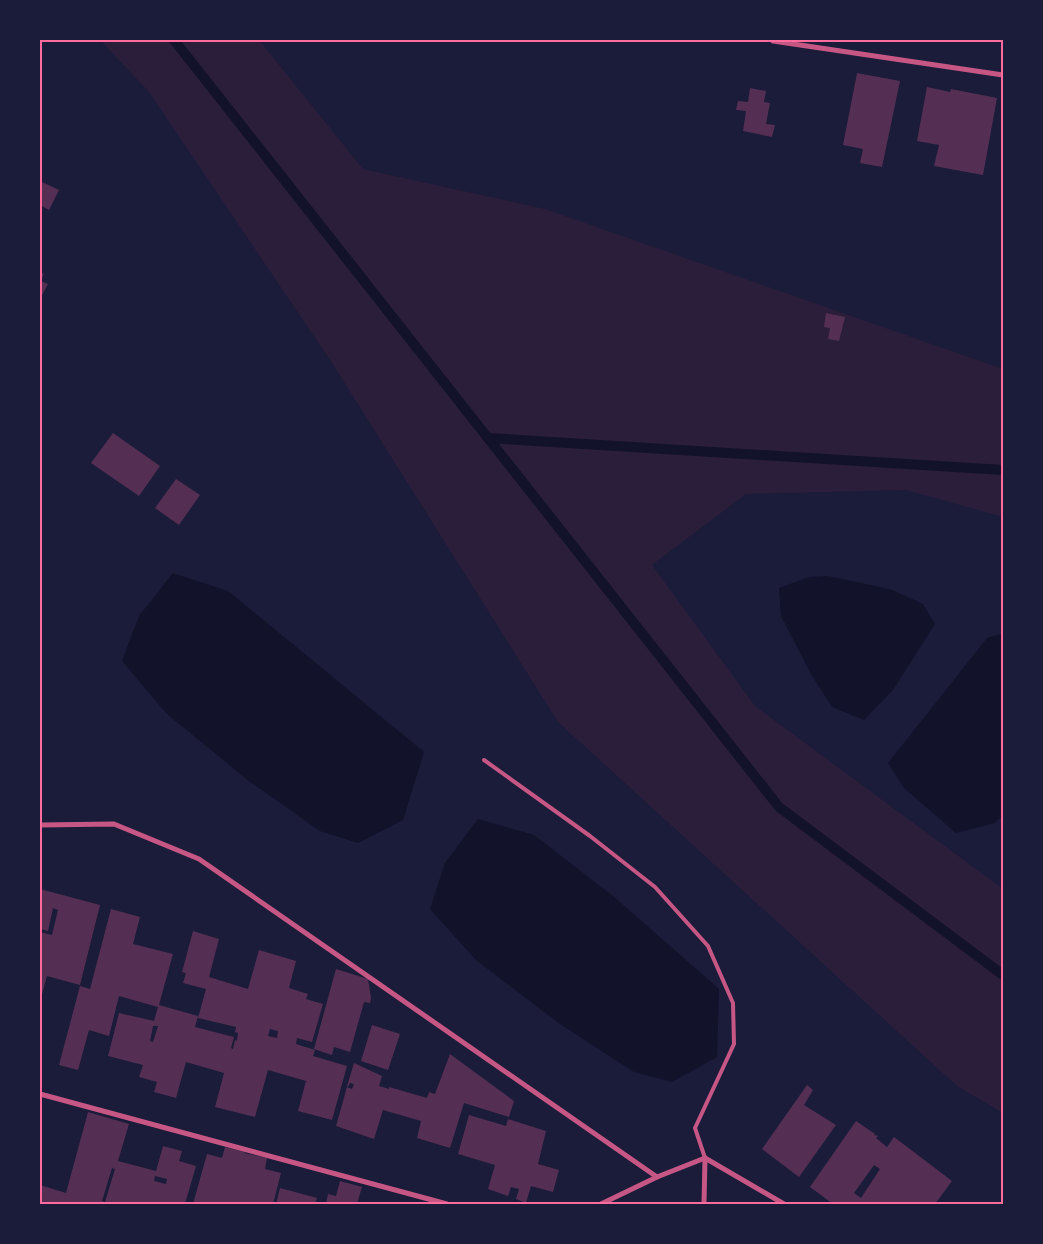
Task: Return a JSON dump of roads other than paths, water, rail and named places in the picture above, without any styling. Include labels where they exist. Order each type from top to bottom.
[{"type":"street","points":[[773,41],[1003,75]]},
{"type":"street","points":[[40,825],[114,824],[199,859],[657,1177]]},
{"type":"street","points":[[40,1094],[447,1204]]},
{"type":"street","points":[[601,1204],[657,1177],[705,1158]]},
{"type":"street","points":[[704,1204],[705,1158]]},
{"type":"street","points":[[705,1158],[784,1204]]},
{"type":"lane","points":[[484,760],[590,836],[655,887],[708,946],[733,1003],[734,1044],[695,1128],[705,1158]]},
{"type":"waterway","points":[[174,40],[779,807],[1003,975]]},
{"type":"waterway","points":[[488,438],[1003,470]]}]
